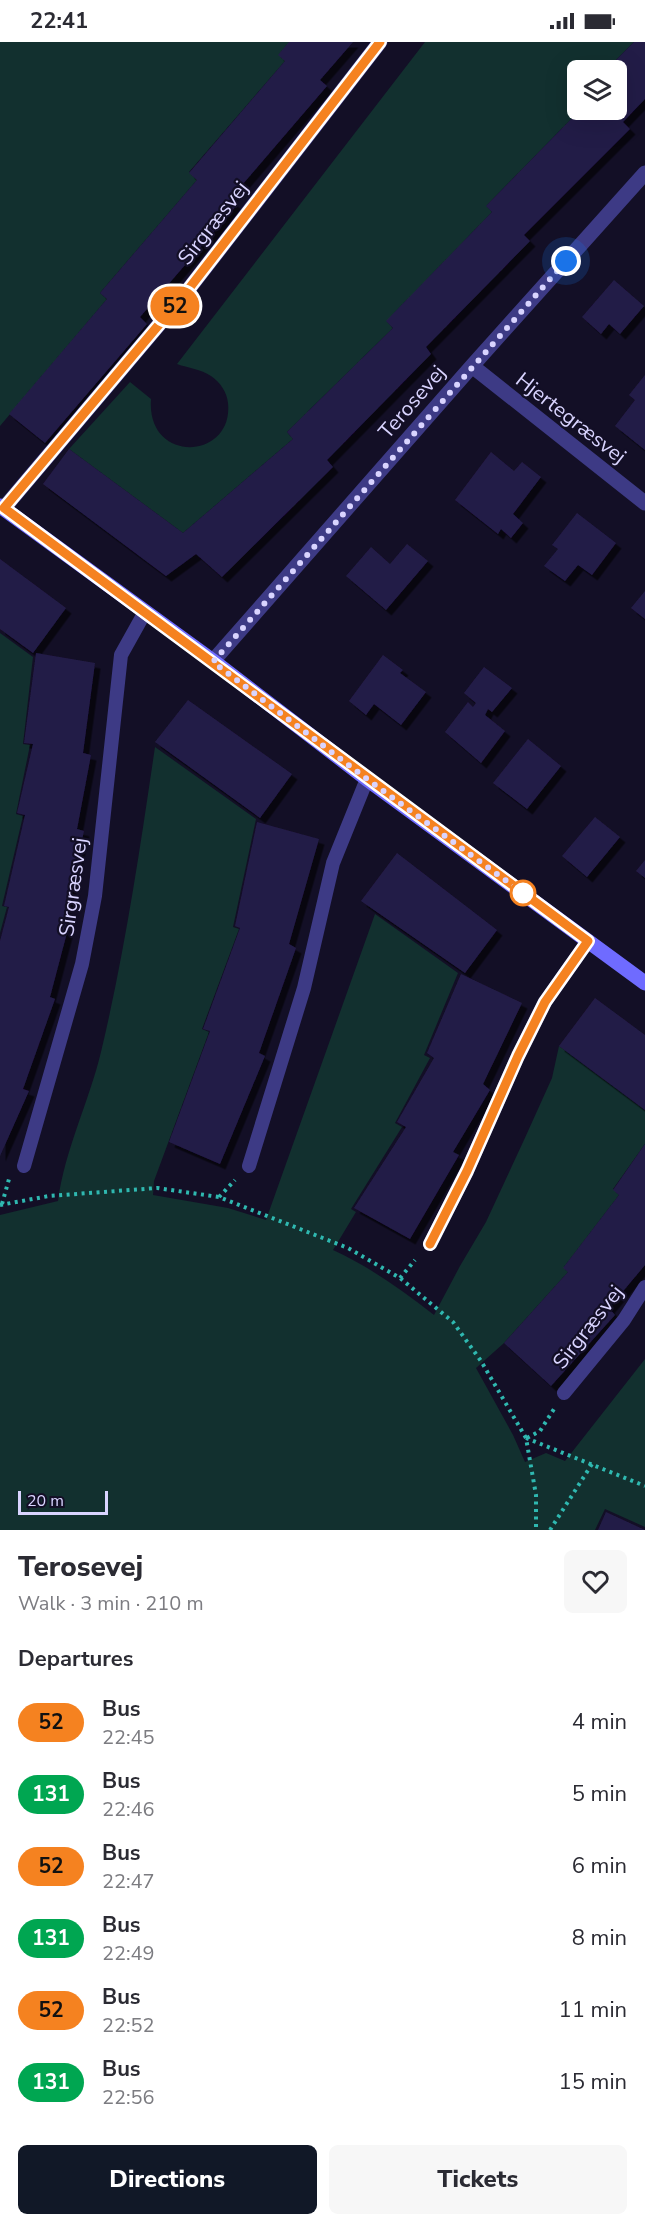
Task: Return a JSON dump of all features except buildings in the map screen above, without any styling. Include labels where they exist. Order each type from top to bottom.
[{"type":"street","name":"Sirgræsvej","points":[[380,42],[184,295],[2,507],[645,983]]},
{"type":"street","name":"Terosevej","points":[[213,662],[472,366],[645,173]]},
{"type":"street","name":"Hjertegræsvej","points":[[472,366],[645,503]]},
{"type":"lane","name":"Sirgræsvej","points":[[24,1166],[82,964],[94,896],[121,655],[145,612]]},
{"type":"lane","points":[[249,1166],[304,988],[333,863],[367,779]]},
{"type":"lane","points":[[430,1244],[467,1171],[518,1056],[545,1002],[588,941]]},
{"type":"lane","name":"Sirgræsvej","points":[[564,1393],[624,1320],[645,1287]]},
{"type":"path","points":[[0,1205],[58,1195],[157,1188],[219,1197],[348,1248],[400,1278],[453,1322],[481,1361],[526,1438],[536,1496],[536,1530]]},
{"type":"path","points":[[526,1438],[540,1431],[564,1393]]},
{"type":"path","points":[[526,1438],[645,1486]]},
{"type":"path","points":[[550,1530],[591,1464]]},
{"type":"green space","points":[[0,42],[289,42],[285,61],[189,172],[197,180],[100,293],[107,299],[0,426]]},
{"type":"green space","points":[[425,42],[634,42],[616,60],[567,60],[567,120],[570,120],[487,205],[492,212],[387,321],[393,328],[287,432],[293,439],[183,533],[69,449],[130,382],[151,399],[153,420],[162,435],[175,444],[190,447],[205,444],[218,436],[226,422],[228,403],[225,391],[207,374],[177,364]]},
{"type":"green space","points":[[0,633],[33,657],[23,744],[30,745],[16,814],[23,816],[2,906],[7,907],[0,933]]},
{"type":"green space","points":[[155,747],[256,819],[233,927],[239,929],[202,1029],[209,1032],[154,1181],[153,1195],[228,1208],[266,1220],[375,914],[458,973],[424,1055],[430,1058],[395,1123],[402,1127],[351,1209],[356,1212],[333,1250],[385,1280],[434,1315],[486,1222],[552,1078],[559,1046],[645,1110],[645,1144],[613,1189],[619,1195],[564,1267],[568,1272],[504,1343],[476,1368],[513,1435],[525,1462],[546,1453],[565,1461],[645,1359],[645,1527],[605,1509],[595,1530],[0,1530],[0,1215],[58,1201],[66,1163],[96,1071],[110,1014]]},
{"type":"bus line","name":"52","points":[[380,42],[184,295],[4,508],[588,941],[545,1002],[518,1056],[467,1171],[430,1244]]},
{"type":"route","points":[[523,893],[367,779],[213,662],[566,261]]}]
